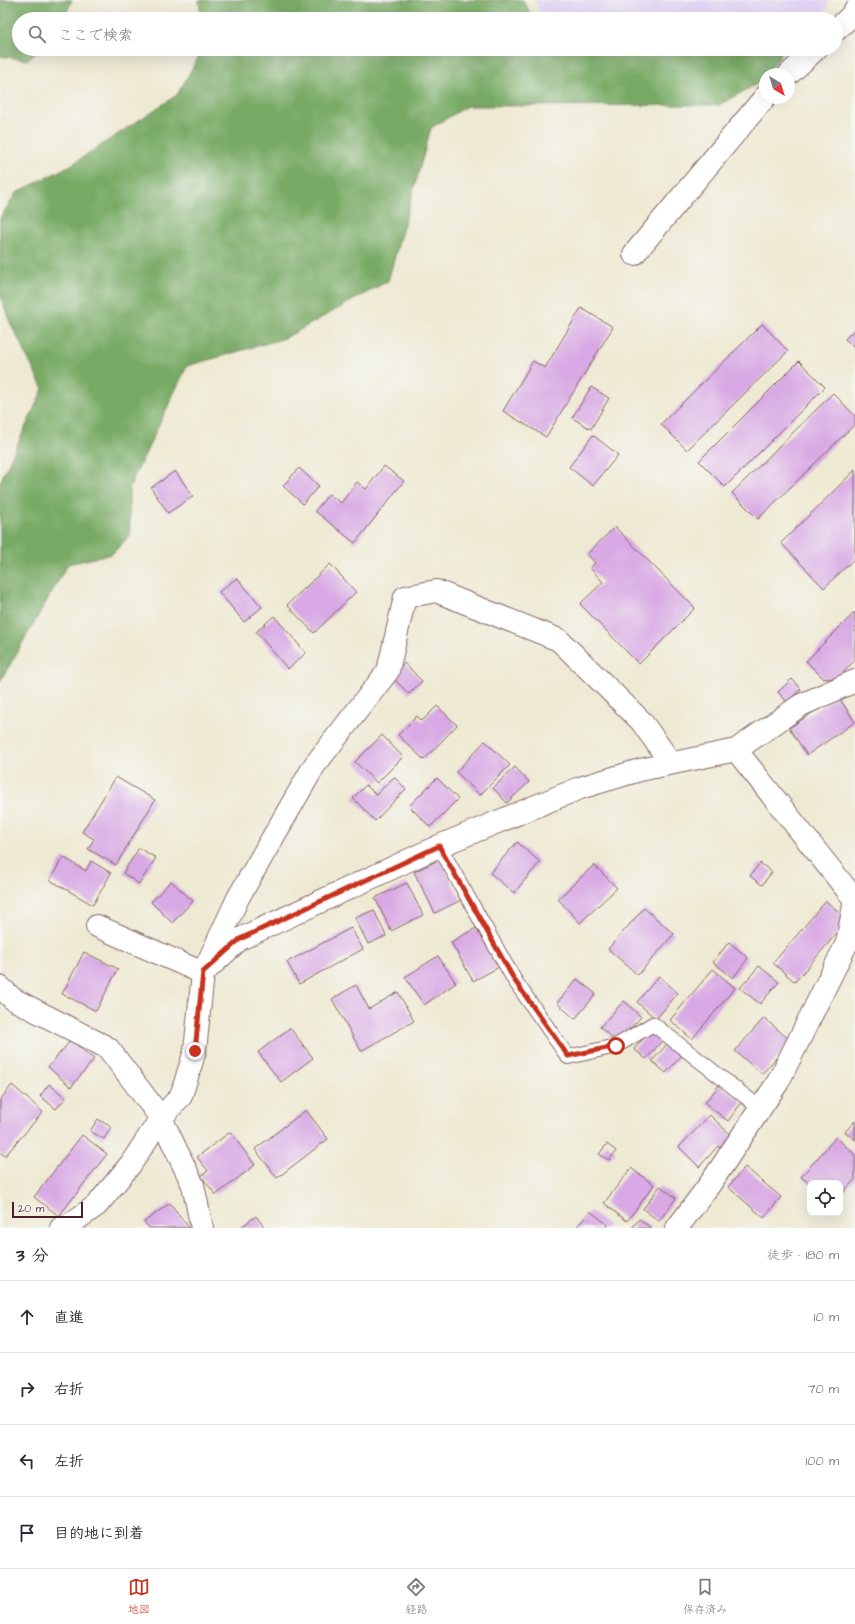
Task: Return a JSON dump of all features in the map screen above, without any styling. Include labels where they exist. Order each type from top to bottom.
[{"type":"street","points":[[843,24],[854,14]]},
{"type":"street","points":[[795,68],[808,56]]},
{"type":"street","points":[[634,254],[759,102]]},
{"type":"street","points":[[61,1228],[66,1227],[97,1205],[130,1165],[161,1118],[181,1096],[195,1051],[203,972],[238,898],[314,766],[388,671],[405,597],[436,591],[559,640],[641,721],[671,763]]},
{"type":"street","points":[[203,972],[240,939],[439,846],[580,788],[640,770],[736,750],[801,705],[855,681]]},
{"type":"street","points":[[677,1228],[710,1184],[778,1082],[847,943],[855,900],[736,750]]},
{"type":"street","points":[[98,926],[203,972]]},
{"type":"street","points":[[0,987],[13,999],[108,1048],[161,1118],[193,1185],[202,1228]]},
{"type":"lane","points":[[439,846],[515,981],[568,1056],[616,1046],[653,1024],[760,1108]]},
{"type":"shaded area","points":[[535,0],[830,0],[824,12],[538,12]]},
{"type":"green space","points":[[0,0],[72,0],[67,12],[12,12],[12,56],[32,56],[27,60],[0,56]]},
{"type":"green space","points":[[199,0],[523,0],[530,12],[200,12]]},
{"type":"green space","points":[[199,56],[779,56],[772,68],[759,68],[759,83],[719,105],[467,106],[431,128],[388,281],[285,338],[187,366],[129,488],[130,536],[112,554],[68,564],[0,682],[0,482],[43,389],[8,318],[0,292],[0,218],[16,193],[71,165],[177,95]]},
{"type":"building","points":[[581,308],[613,327],[546,437],[503,411],[533,361],[545,368]]},
{"type":"building","points":[[762,324],[788,351],[687,450],[661,424]]},
{"type":"building","points":[[855,329],[855,349],[845,339]]},
{"type":"building","points":[[799,361],[825,387],[725,487],[699,461]]},
{"type":"building","points":[[591,387],[609,398],[591,429],[572,418]]},
{"type":"building","points":[[833,393],[855,416],[855,424],[758,519],[732,493]]},
{"type":"building","points":[[593,435],[618,455],[593,486],[569,467]]},
{"type":"building","points":[[384,466],[404,481],[355,543],[315,511],[329,494],[341,503],[357,482],[366,489]]},
{"type":"building","points":[[299,468],[319,486],[303,504],[283,486]]},
{"type":"building","points":[[855,470],[855,558],[824,588],[781,543]]},
{"type":"building","points":[[175,471],[193,496],[168,513],[151,488]]},
{"type":"building","points":[[615,527],[695,608],[639,664],[580,604],[603,582],[590,568],[595,563],[587,554]]},
{"type":"building","points":[[330,564],[356,592],[314,633],[287,605]]},
{"type":"building","points":[[237,578],[262,607],[244,622],[219,592]]},
{"type":"building","points":[[855,612],[855,660],[839,677],[824,679],[806,661]]},
{"type":"building","points":[[274,616],[306,653],[288,669],[256,632]]},
{"type":"building","points":[[404,663],[422,681],[409,694],[391,676]]},
{"type":"building","points":[[792,679],[801,689],[787,702],[778,692]]},
{"type":"building","points":[[838,696],[855,722],[807,755],[789,728]]},
{"type":"building","points":[[437,706],[457,725],[424,760],[398,735],[417,716],[422,721]]},
{"type":"building","points":[[382,735],[403,757],[377,783],[355,762]]},
{"type":"building","points":[[485,741],[510,765],[480,795],[456,772]]},
{"type":"building","points":[[515,767],[529,782],[507,803],[493,788]]},
{"type":"building","points":[[116,777],[155,800],[116,865],[88,849],[94,839],[82,832]]},
{"type":"building","points":[[394,777],[406,789],[375,821],[353,798],[366,785],[376,795]]},
{"type":"building","points":[[437,778],[458,799],[430,827],[409,806]]},
{"type":"building","points":[[517,842],[540,862],[514,893],[490,873]]},
{"type":"building","points":[[139,848],[156,858],[139,884],[123,873]]},
{"type":"building","points":[[63,857],[86,871],[91,861],[111,873],[93,905],[50,880]]},
{"type":"building","points":[[440,859],[461,900],[435,913],[414,872]]},
{"type":"building","points":[[760,863],[772,872],[762,885],[750,876]]},
{"type":"building","points":[[594,865],[617,888],[580,923],[558,899]]},
{"type":"building","points":[[171,881],[193,901],[172,923],[151,902]]},
{"type":"building","points":[[407,883],[423,915],[391,931],[375,898]]},
{"type":"building","points":[[826,901],[848,920],[795,982],[773,963]]},
{"type":"building","points":[[644,908],[674,934],[638,975],[608,949]]},
{"type":"building","points":[[374,910],[386,936],[368,944],[355,918]]},
{"type":"building","points":[[351,928],[363,949],[299,984],[287,962]]},
{"type":"building","points":[[476,928],[499,967],[473,981],[451,942]]},
{"type":"building","points":[[729,942],[748,958],[733,978],[713,962]]},
{"type":"building","points":[[84,952],[118,969],[96,1011],[62,994]]},
{"type":"building","points":[[438,956],[456,983],[424,1005],[405,977]]},
{"type":"building","points":[[759,966],[779,982],[760,1004],[740,988]]},
{"type":"building","points":[[713,969],[735,988],[692,1039],[670,1020]]},
{"type":"building","points":[[659,976],[678,993],[656,1019],[637,1002]]},
{"type":"building","points":[[577,979],[596,994],[575,1019],[557,1003]]},
{"type":"building","points":[[356,985],[369,1009],[398,992],[414,1021],[361,1051],[332,999]]},
{"type":"building","points":[[624,1001],[641,1017],[617,1042],[600,1027]]},
{"type":"building","points":[[764,1018],[791,1041],[762,1074],[735,1051]]},
{"type":"building","points":[[290,1028],[313,1058],[281,1082],[258,1052]]},
{"type":"building","points":[[651,1030],[663,1040],[646,1059],[634,1049]]},
{"type":"building","points":[[71,1040],[94,1059],[71,1087],[48,1067]]},
{"type":"building","points":[[668,1043],[682,1055],[666,1073],[652,1061]]},
{"type":"building","points":[[49,1084],[66,1098],[56,1109],[40,1096]]},
{"type":"building","points":[[12,1085],[43,1112],[5,1156],[0,1152],[0,1100]]},
{"type":"building","points":[[719,1085],[742,1102],[728,1121],[705,1103]]},
{"type":"building","points":[[306,1110],[328,1139],[277,1178],[255,1149]]},
{"type":"building","points":[[710,1115],[735,1139],[724,1152],[718,1146],[699,1167],[679,1147]]},
{"type":"building","points":[[98,1119],[111,1127],[104,1139],[90,1131]]},
{"type":"building","points":[[855,1121],[855,1140],[845,1132]]},
{"type":"building","points":[[230,1132],[255,1165],[216,1195],[201,1176],[208,1171],[197,1157]]},
{"type":"building","points":[[82,1135],[107,1154],[59,1216],[34,1197]]},
{"type":"building","points":[[836,1137],[855,1155],[855,1179],[843,1193],[843,1180],[807,1180],[807,1182],[801,1177]]},
{"type":"building","points":[[607,1144],[616,1151],[609,1160],[599,1154]]},
{"type":"building","points":[[745,1167],[781,1197],[764,1218],[728,1187]]},
{"type":"building","points":[[631,1168],[654,1185],[627,1221],[604,1203]]},
{"type":"building","points":[[660,1186],[676,1198],[659,1221],[643,1209]]},
{"type":"building","points":[[170,1203],[189,1228],[149,1228],[144,1222]]},
{"type":"building","points":[[590,1211],[608,1225],[606,1228],[576,1228]]},
{"type":"building","points":[[256,1216],[265,1228],[240,1228]]},
{"type":"building","points":[[639,1219],[651,1228],[632,1228]]},
{"type":"route","points":[[195,1051],[203,972],[228,949],[240,939],[439,846],[515,981],[568,1056],[616,1046]]}]
